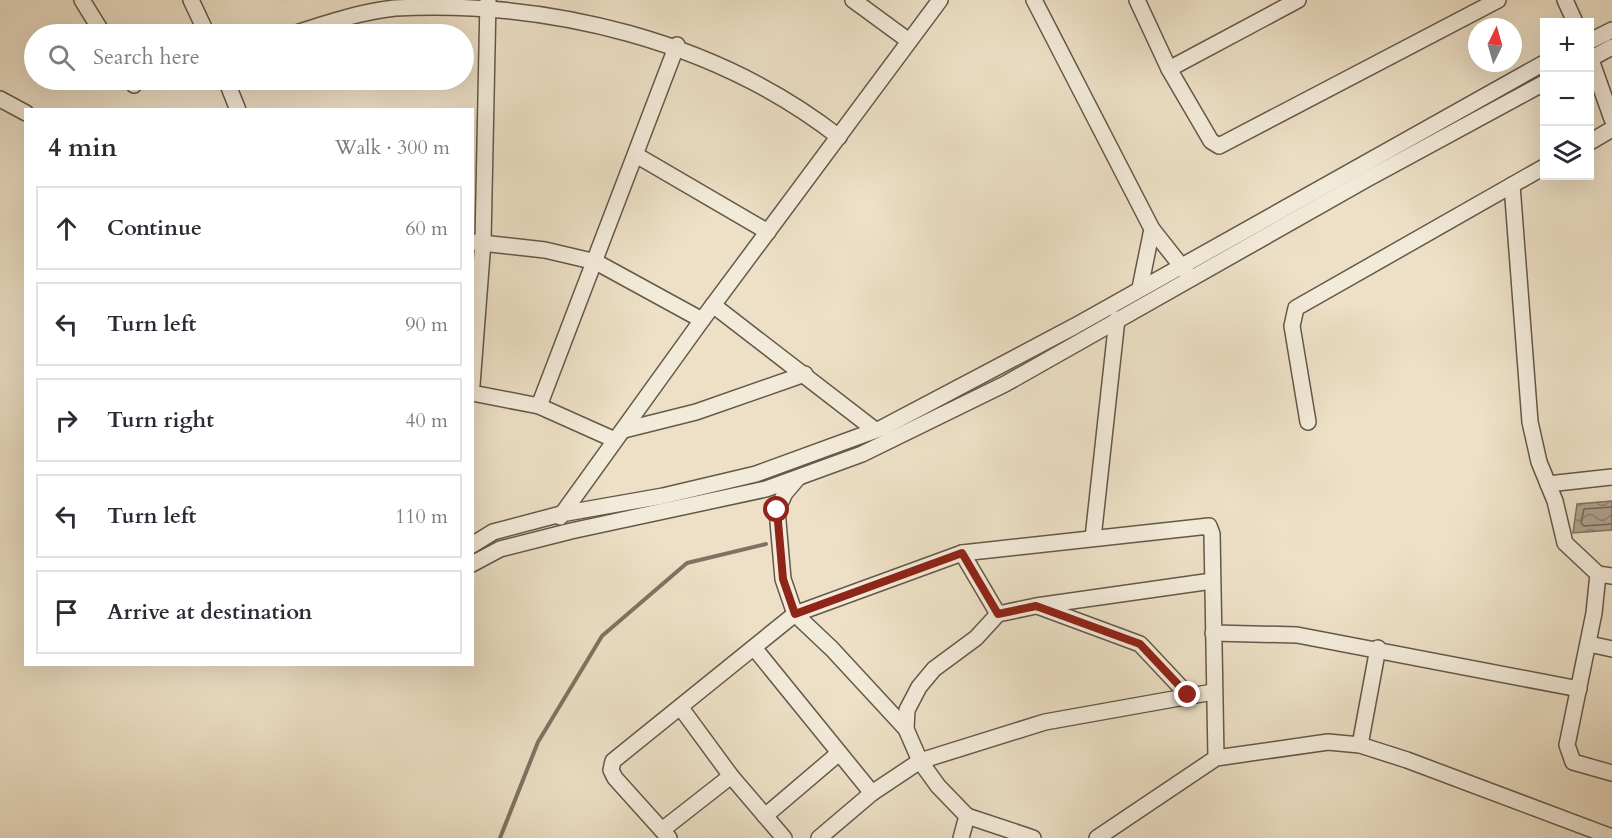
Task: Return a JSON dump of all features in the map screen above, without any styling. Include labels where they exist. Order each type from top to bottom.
[{"type":"street","points":[[191,0],[202,24]]},
{"type":"street","points":[[853,0],[909,41]]},
{"type":"street","points":[[553,536],[561,514],[940,0]]},
{"type":"street","points":[[1035,0],[1152,229],[1190,278]]},
{"type":"street","points":[[1137,0],[1169,69],[1211,141],[1219,146],[1498,0]]},
{"type":"street","points":[[1169,69],[1298,0]]},
{"type":"street","points":[[1564,0],[1573,18]]},
{"type":"street","points":[[85,1],[98,24]]},
{"type":"street","points":[[322,24],[339,18],[395,8],[488,2],[584,20],[677,45],[745,74],[803,109],[839,137]]},
{"type":"street","points":[[474,337],[479,124],[488,2]]},
{"type":"street","points":[[1594,39],[1612,30]]},
{"type":"street","points":[[539,406],[596,262],[677,45]]},
{"type":"street","points":[[1594,56],[1612,47]]},
{"type":"street","points":[[474,543],[493,532],[561,514],[663,496],[756,474],[875,430],[992,371],[1117,319],[1190,278],[1269,225],[1363,172],[1445,117],[1540,66]]},
{"type":"street","points":[[1594,69],[1612,119]]},
{"type":"street","points":[[1363,172],[1455,131],[1540,86]]},
{"type":"street","points":[[230,90],[237,108]]},
{"type":"street","points":[[0,99],[24,111]]},
{"type":"street","points":[[1445,117],[1455,131]]},
{"type":"street","points":[[1594,140],[1612,129]]},
{"type":"street","points":[[636,155],[768,232]]},
{"type":"street","points":[[1308,422],[1292,326],[1296,308],[1540,170]]},
{"type":"street","points":[[1512,185],[1530,422],[1534,446],[1555,501],[1565,543],[1605,575],[1567,745],[1573,762],[1612,774]]},
{"type":"street","points":[[474,563],[500,549],[766,489],[862,454],[1000,387],[1140,288],[1181,265],[1269,225]]},
{"type":"street","points":[[1140,288],[1152,229]]},
{"type":"street","points":[[478,242],[545,250],[596,262],[702,320]]},
{"type":"street","points":[[713,305],[875,430]]},
{"type":"street","points":[[1093,538],[1117,319]]},
{"type":"street","points":[[992,371],[1000,387]]},
{"type":"street","points":[[474,393],[539,406],[620,435],[696,412],[805,374]]},
{"type":"street","points":[[902,417],[911,430]]},
{"type":"street","points":[[822,450],[828,466]]},
{"type":"street","points":[[1548,484],[1612,477]]},
{"type":"street","points":[[798,478],[785,493],[777,510],[783,579],[795,614],[832,649],[906,729],[920,761],[938,786],[967,816],[1033,838]]},
{"type":"street","points":[[731,776],[665,834],[615,778],[611,770],[613,761],[755,649],[795,614],[962,553],[1209,526],[1212,534],[1213,692],[1216,758]]},
{"type":"street","points":[[962,553],[998,614]]},
{"type":"street","points":[[906,729],[907,710],[919,687],[934,669],[976,638],[998,614],[1036,606],[1212,581]]},
{"type":"street","points":[[1036,606],[1140,644],[1188,695]]},
{"type":"street","points":[[1213,633],[1297,635],[1378,648],[1579,689]]},
{"type":"street","points":[[1589,644],[1612,649]]},
{"type":"street","points":[[1360,745],[1378,648]]},
{"type":"street","points":[[755,649],[872,793]]},
{"type":"street","points":[[819,838],[872,793],[920,761],[1045,723],[1213,692]]},
{"type":"street","points":[[681,708],[731,776],[784,838]]},
{"type":"street","points":[[1097,838],[1216,758],[1308,743],[1360,745],[1612,837]]},
{"type":"street","points":[[765,816],[839,753]]},
{"type":"street","points":[[961,838],[967,816]]},
{"type":"water","points":[[1612,501],[1612,530],[1573,533],[1577,504]]},
{"type":"waterway","points":[[500,838],[538,742],[602,636],[687,563],[766,544]]},
{"type":"route","points":[[777,510],[780,562],[783,579],[795,614],[962,553],[998,614],[1036,606],[1127,638],[1140,644],[1150,653],[1188,695]]}]
